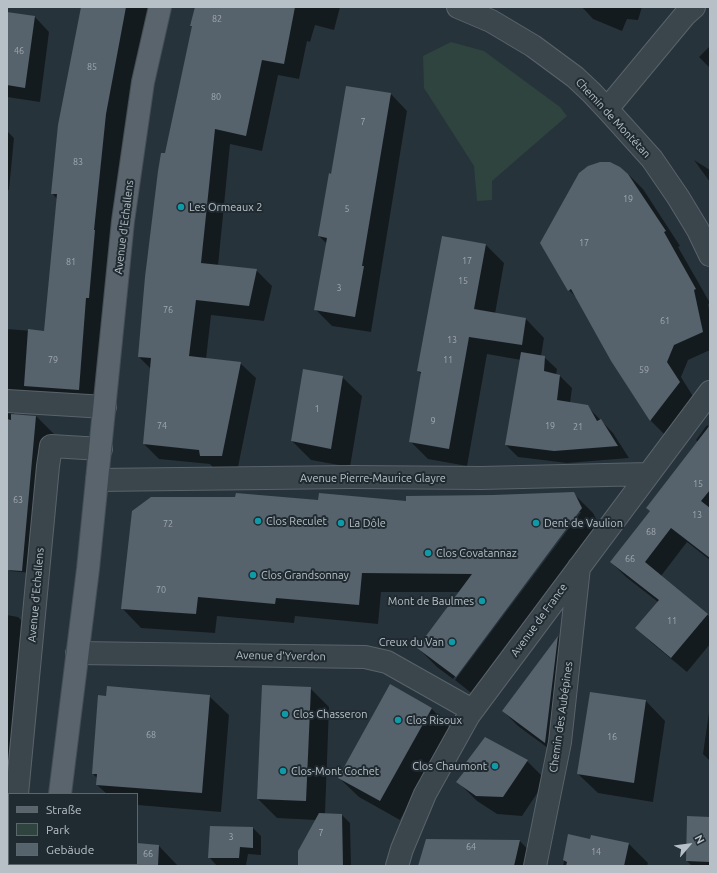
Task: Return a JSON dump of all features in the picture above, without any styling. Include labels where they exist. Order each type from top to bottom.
[{"type":"main road","name":"Avenue d'Echallens","points":[[60,793],[88,569],[126,198],[143,82],[160,7]]},
{"type":"street","name":"Chemin de Montétan","points":[[458,7],[491,21],[533,46],[575,77],[607,109],[652,159],[674,190],[698,230],[710,255]]},
{"type":"street","points":[[607,109],[685,15],[694,7]]},
{"type":"street","name":"Avenue de France","points":[[397,866],[402,849],[425,794],[472,710],[710,392]]},
{"type":"street","points":[[7,401],[105,407]]},
{"type":"street","name":"Avenue d'Echallens","points":[[17,793],[47,474],[51,446],[100,449]]},
{"type":"street","name":"Avenue Pierre-Maurice Glayre","points":[[97,480],[350,477],[480,478],[648,474]]},
{"type":"street","name":"Chemin des Aubépines","points":[[534,866],[560,742],[579,566]]},
{"type":"street","name":"Avenue d'Yverdon","points":[[77,653],[365,657],[387,662],[472,710]]},
{"type":"green space","points":[[451,42],[484,51],[560,107],[567,116],[492,181],[492,200],[477,201],[474,166],[424,88],[423,56]]},
{"type":"building","points":[[81,7],[126,7],[106,114],[94,230],[89,298],[86,298],[79,390],[24,386],[28,329],[44,331],[57,194],[51,194],[58,125]]},
{"type":"building","points":[[195,7],[295,7],[284,64],[262,60],[246,136],[215,129],[201,263],[257,269],[249,306],[196,300],[189,356],[241,362],[222,456],[200,456],[199,450],[143,444],[151,358],[138,357],[145,277],[161,153],[165,153]]},
{"type":"building","points":[[7,12],[35,16],[25,88],[7,85]]},
{"type":"building","points":[[346,86],[391,93],[355,317],[314,310],[327,238],[318,236],[329,173],[331,174]]},
{"type":"building","points":[[600,162],[610,162],[620,167],[628,174],[666,231],[664,232],[696,289],[694,290],[703,332],[674,345],[667,362],[680,382],[650,421],[611,361],[571,289],[568,291],[540,243],[579,173],[588,166]]},
{"type":"building","points":[[442,236],[486,244],[474,309],[526,318],[522,345],[469,337],[449,449],[409,442],[421,372],[417,371]]},
{"type":"building","points":[[521,352],[545,356],[544,371],[560,375],[557,400],[588,405],[597,421],[601,419],[618,446],[554,451],[505,445]]},
{"type":"building","points":[[303,369],[343,376],[331,449],[291,441]]},
{"type":"building","points":[[11,414],[36,416],[22,571],[7,570],[7,419],[11,420]]},
{"type":"building","points":[[710,425],[710,490],[701,501],[710,508],[710,558],[671,528],[645,562],[708,614],[671,658],[635,628],[659,600],[610,562],[650,511],[646,508]]},
{"type":"building","points":[[574,492],[582,508],[456,677],[417,648],[472,574],[362,573],[359,605],[276,598],[275,604],[198,597],[196,614],[121,609],[132,511],[151,497],[235,497],[236,493],[318,500],[319,493],[406,501],[406,496]]},
{"type":"building","points":[[558,636],[545,743],[502,711]]},
{"type":"building","points":[[390,684],[432,708],[380,801],[338,778]]},
{"type":"building","points":[[262,685],[311,687],[306,801],[257,799]]},
{"type":"building","points":[[107,686],[210,695],[202,793],[96,785],[97,774],[92,774],[98,695],[106,696]]},
{"type":"building","points":[[590,692],[646,700],[634,783],[577,774]]},
{"type":"building","name":"Clos Chaumont","points":[[485,737],[528,760],[503,797],[476,796],[456,782],[467,768],[464,765]]},
{"type":"building","points":[[319,813],[342,814],[343,866],[298,866],[298,851]]},
{"type":"building","points":[[687,816],[710,817],[710,862],[686,861]]},
{"type":"building","points":[[210,826],[253,827],[253,848],[240,847],[239,858],[208,858]]},
{"type":"building","points":[[568,834],[590,839],[591,835],[629,843],[624,866],[566,866],[567,862],[563,860]]},
{"type":"building","points":[[426,839],[520,840],[514,866],[418,866]]},
{"type":"building","points":[[138,843],[159,845],[158,866],[137,866]]},
{"type":"place","name":"Les Ormeaux 2","points":[[181,207]]},
{"type":"place","name":"Clos Reculet","points":[[258,521]]},
{"type":"place","name":"La Dôle","points":[[341,523]]},
{"type":"place","name":"Dent de Vaulion","points":[[536,523]]},
{"type":"place","name":"Clos Covatannaz","points":[[428,553]]},
{"type":"place","name":"Clos Grandsonnay","points":[[253,575]]},
{"type":"place","name":"Mont de Baulmes","points":[[482,601]]},
{"type":"place","name":"Creux du Van","points":[[452,642]]},
{"type":"place","name":"Clos Chasseron","points":[[285,714]]},
{"type":"place","name":"Clos Risoux","points":[[398,720]]},
{"type":"place","name":"Clos Chaumont","points":[[495,766]]},
{"type":"place","name":"Clos-Mont Cochet","points":[[283,771]]}]
